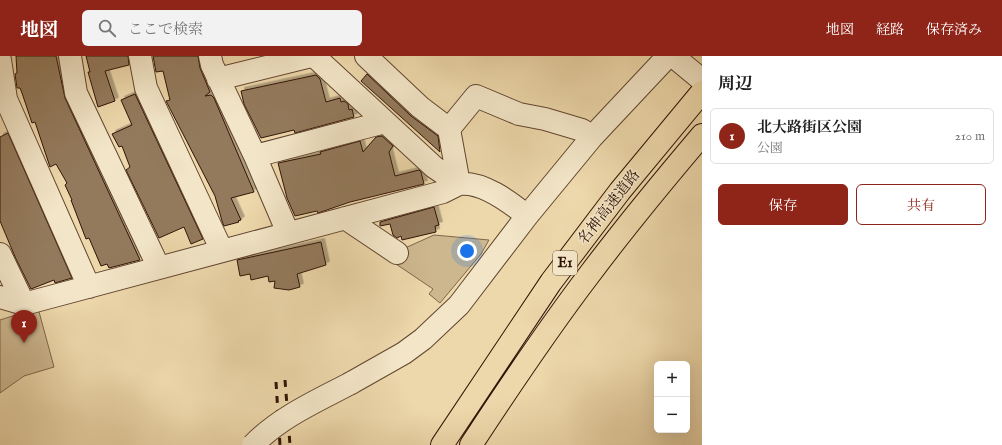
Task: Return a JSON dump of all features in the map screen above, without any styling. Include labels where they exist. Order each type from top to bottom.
[{"type":"highway","name":"名神高速道路","points":[[442,445],[550,282],[620,191],[702,92]]},
{"type":"highway","name":"名神高速道路","points":[[471,445],[528,358],[589,275],[644,204],[702,135]]},
{"type":"street","points":[[70,56],[76,93],[159,268]]},
{"type":"street","points":[[140,56],[146,88],[222,251]]},
{"type":"street","points":[[210,56],[218,79],[255,156],[288,233]]},
{"type":"street","points":[[218,79],[312,56],[434,167],[459,184]]},
{"type":"street","points":[[366,56],[420,107],[449,129],[459,184]]},
{"type":"street","points":[[253,445],[276,426],[306,407],[404,353],[441,324],[459,305],[527,216],[592,137],[675,59],[702,80]]},
{"type":"street","points":[[0,60],[6,99],[89,287]]},
{"type":"street","points":[[449,129],[476,96],[519,114],[545,118],[582,130],[592,137]]},
{"type":"street","points":[[255,156],[385,122]]},
{"type":"street","points":[[0,296],[24,304],[443,192],[459,184],[466,183],[491,191],[527,216]]},
{"type":"street","points":[[345,218],[397,253]]},
{"type":"street","points":[[0,254],[24,304]]},
{"type":"shaded area","points":[[434,235],[489,240],[481,254],[440,303],[429,294],[433,289],[393,262],[405,248]]},
{"type":"shaded area","points":[[38,308],[54,367],[24,376],[0,393],[0,320]]},
{"type":"building","points":[[16,56],[56,56],[65,98],[140,260],[109,268],[107,264],[101,266],[89,238],[86,239],[65,185],[67,183],[56,164],[50,167],[35,122],[32,123],[20,88],[17,88],[15,74],[17,73]]},
{"type":"building","points":[[86,56],[128,56],[129,65],[105,71],[115,101],[98,107],[88,72],[90,72]]},
{"type":"building","points":[[153,56],[198,56],[200,68],[210,92],[205,96],[211,95],[214,98],[254,192],[231,198],[241,220],[238,221],[239,222],[224,226],[215,196],[166,101],[170,100],[163,71],[156,72]]},
{"type":"building","points":[[367,74],[411,116],[438,136],[440,152],[361,81]]},
{"type":"building","points":[[316,75],[320,79],[326,102],[340,98],[341,102],[344,101],[348,104],[349,110],[352,109],[354,117],[295,133],[294,130],[261,138],[244,104],[241,91]]},
{"type":"building","points":[[135,94],[203,239],[191,244],[184,227],[159,238],[126,170],[130,167],[122,146],[119,147],[112,134],[132,125],[121,100]]},
{"type":"building","points":[[8,133],[72,278],[55,283],[54,280],[31,289],[16,259],[0,221],[0,137]]},
{"type":"building","points":[[382,136],[393,146],[389,152],[395,176],[419,170],[421,172],[424,184],[350,202],[318,213],[317,211],[295,216],[287,198],[278,163],[321,154],[320,152],[360,141],[363,152],[376,137]]},
{"type":"building","points":[[434,207],[439,225],[435,226],[436,232],[402,240],[401,236],[397,238],[393,235],[390,224],[380,226],[380,222]]},
{"type":"building","points":[[321,242],[326,265],[297,274],[300,287],[289,290],[274,288],[275,281],[269,282],[268,276],[251,280],[250,274],[240,276],[237,260]]},
{"type":"railway","points":[[285,380],[290,445]]},
{"type":"railway","points":[[276,382],[280,445]]},
{"type":"place","name":"北大路街区公園","points":[[24,343]]}]
